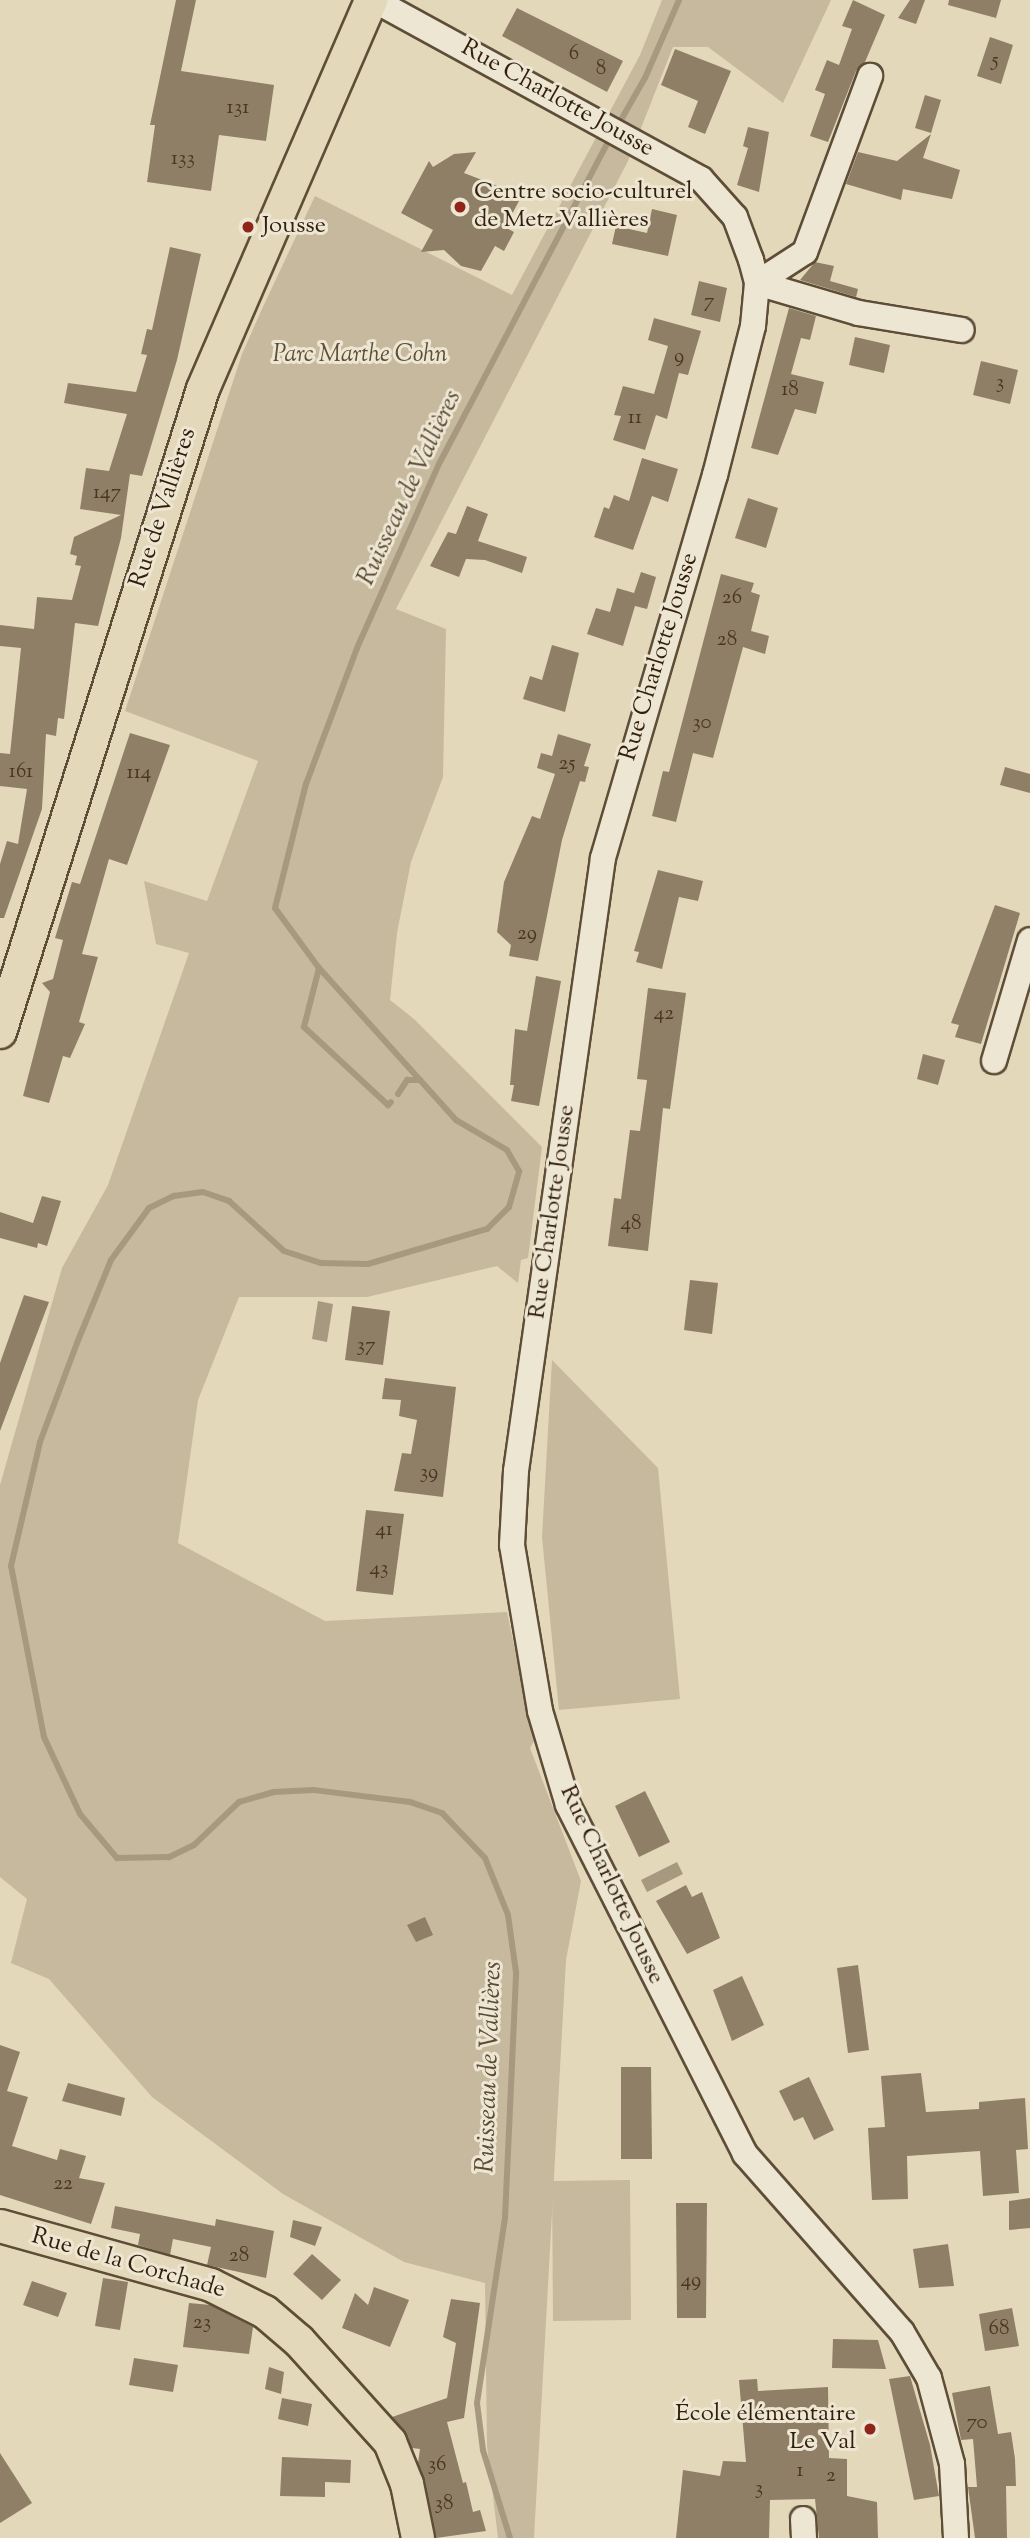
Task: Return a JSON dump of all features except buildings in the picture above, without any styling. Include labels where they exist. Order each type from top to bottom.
[{"type":"main road","name":"Rue de Vallières","points":[[0,1032],[202,389],[373,0]]},
{"type":"main road","name":"Rue de la Corchade","points":[[0,2226],[211,2285],[265,2312],[309,2351],[390,2442],[407,2484],[418,2538]]},
{"type":"street","name":"Rue Charlotte Jousse","points":[[373,0],[628,136],[701,179],[719,196],[744,237],[757,283],[753,326],[715,475],[603,858],[516,1471],[512,1545],[540,1711],[568,1805],[745,2154],[902,2332],[929,2378],[952,2464],[957,2538]]},
{"type":"street","points":[[757,283],[805,252],[870,76]]},
{"type":"street","points":[[757,283],[859,313],[962,330]]},
{"type":"street","points":[[994,1061],[1030,940]]},
{"type":"green space","name":"Parc Marthe Cohn","points":[[662,0],[831,0],[783,103],[708,47],[673,47],[628,161],[396,609],[446,629],[443,777],[411,862],[397,933],[390,1000],[414,1019],[542,1147],[528,1258],[521,1260],[518,1283],[497,1266],[367,1297],[239,1297],[198,1400],[178,1543],[325,1621],[507,1612],[534,1741],[530,1748],[581,1881],[566,1960],[534,2538],[498,2538],[487,2446],[485,2283],[404,2262],[283,2194],[152,2097],[49,1979],[11,1963],[27,1899],[0,1877],[0,1485],[62,1268],[108,1185],[189,953],[156,944],[144,881],[207,901],[258,761],[125,711],[242,354],[262,309],[315,196],[512,295],[640,55]]},
{"type":"green space","points":[[552,1360],[658,1468],[680,1699],[559,1710],[542,1537]]},
{"type":"green space","points":[[630,2180],[631,2320],[553,2321],[552,2181]]},
{"type":"shaded area","points":[[318,1301],[333,1304],[327,1342],[312,1339]]},
{"type":"shaded area","points":[[677,1862],[683,1874],[647,1892],[641,1880]]},
{"type":"waterway","name":"Ruisseau de Vallières","points":[[617,127],[645,78],[679,0]]},
{"type":"waterway","name":"Ruisseau de Vallières","points":[[510,2538],[483,2450],[477,2403],[505,2218],[516,1972],[508,1915],[485,1858],[442,1813],[410,1802],[313,1790],[274,1792],[239,1802],[194,1845],[169,1857],[117,1858],[80,1814],[44,1737],[11,1566],[40,1442],[77,1343],[111,1260],[149,1208],[174,1196],[203,1192],[229,1201],[284,1251],[321,1263],[368,1264],[487,1229],[509,1207],[519,1171],[507,1150],[456,1120],[319,968],[275,908],[306,784],[357,648],[440,462],[611,136]]},
{"type":"waterway","name":"Ruisseau de Vallières","points":[[319,968],[304,1027],[388,1105],[391,1102]]},
{"type":"waterway","name":"Ruisseau de Vallières","points":[[398,1094],[407,1080],[420,1080]]},
{"type":"place","name":"Centre socio-culturel de Metz-Vallières","points":[[460,207]]},
{"type":"place","name":"Jousse","points":[[248,227]]},
{"type":"place","name":"École élémentaire Le Val","points":[[870,2429]]}]
